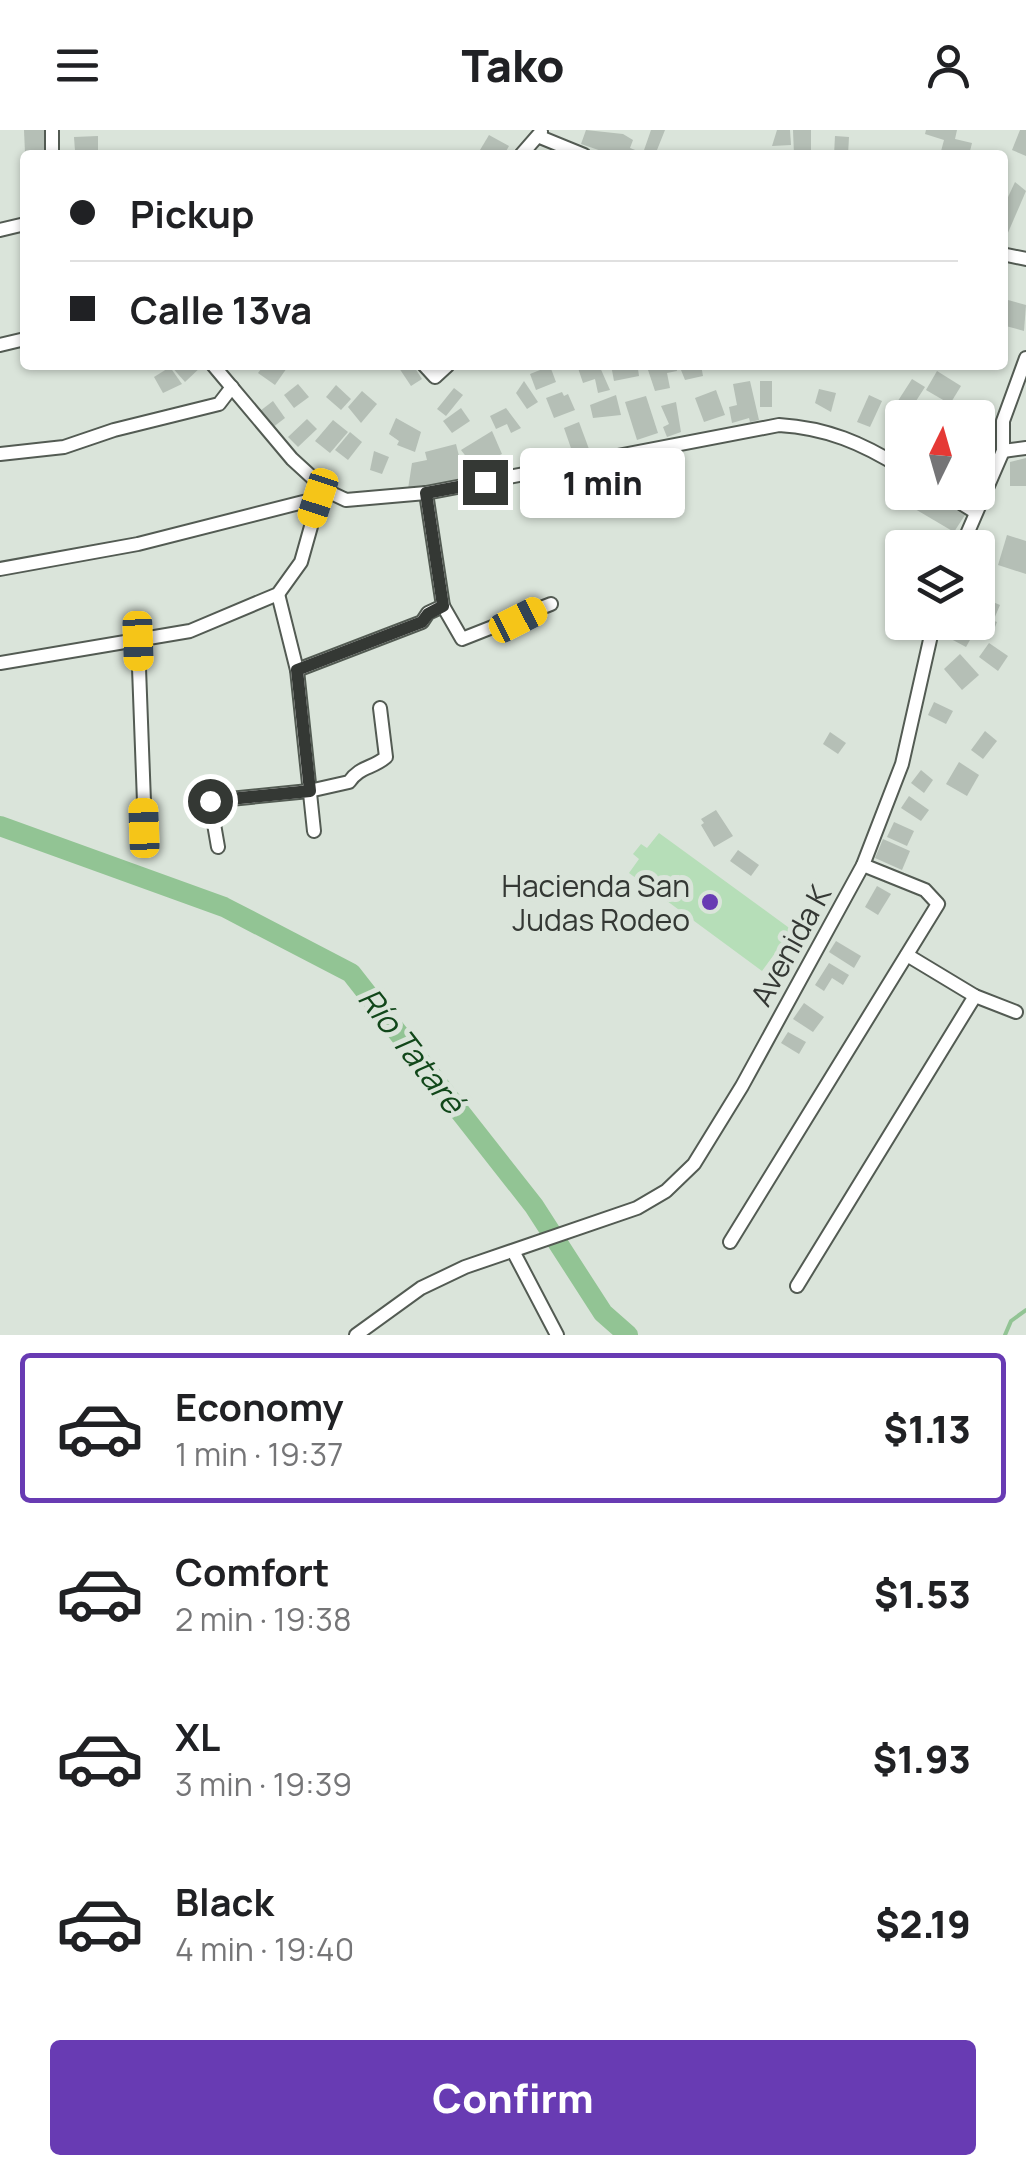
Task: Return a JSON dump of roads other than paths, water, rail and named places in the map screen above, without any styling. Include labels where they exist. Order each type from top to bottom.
[{"type":"street","points":[[541,134],[574,150]]},
{"type":"street","points":[[968,530],[1002,451],[1002,421],[1026,358]]},
{"type":"street","points":[[217,370],[323,494]]},
{"type":"street","points":[[0,454],[64,447],[114,430],[219,404],[232,387]]},
{"type":"street","points":[[0,569],[138,544],[323,494],[346,500],[426,493],[779,424],[827,430],[885,458]]},
{"type":"street","points":[[1002,451],[1026,448]]},
{"type":"street","points":[[426,493],[443,606],[462,639],[551,604]]},
{"type":"street","points":[[0,663],[190,631],[278,594],[301,562],[323,494]]},
{"type":"street","points":[[278,594],[297,670],[314,831]]},
{"type":"street","points":[[297,670],[422,622],[443,606]]},
{"type":"street","name":"Avenida K","points":[[356,1335],[422,1288],[465,1267],[637,1208],[666,1191],[694,1164],[742,1086],[862,865],[902,764],[930,640]]},
{"type":"street","points":[[138,641],[144,828]]},
{"type":"street","points":[[218,848],[210,801],[310,791],[349,782],[358,769],[386,757],[380,708]]},
{"type":"street","points":[[730,1242],[938,904],[925,890],[862,865]]},
{"type":"street","points":[[907,955],[975,996],[1016,1012]]},
{"type":"street","points":[[797,1286],[975,996]]},
{"type":"street","points":[[514,1251],[557,1335]]},
{"type":"waterway","name":"Río Tataré","points":[[0,826],[224,907],[351,973],[534,1206],[603,1313],[628,1335]]},
{"type":"waterway","points":[[1005,1335],[1011,1321],[1026,1310]]},
{"type":"place","name":"Hacienda San Judas Rodeo","points":[[710,902]]}]
